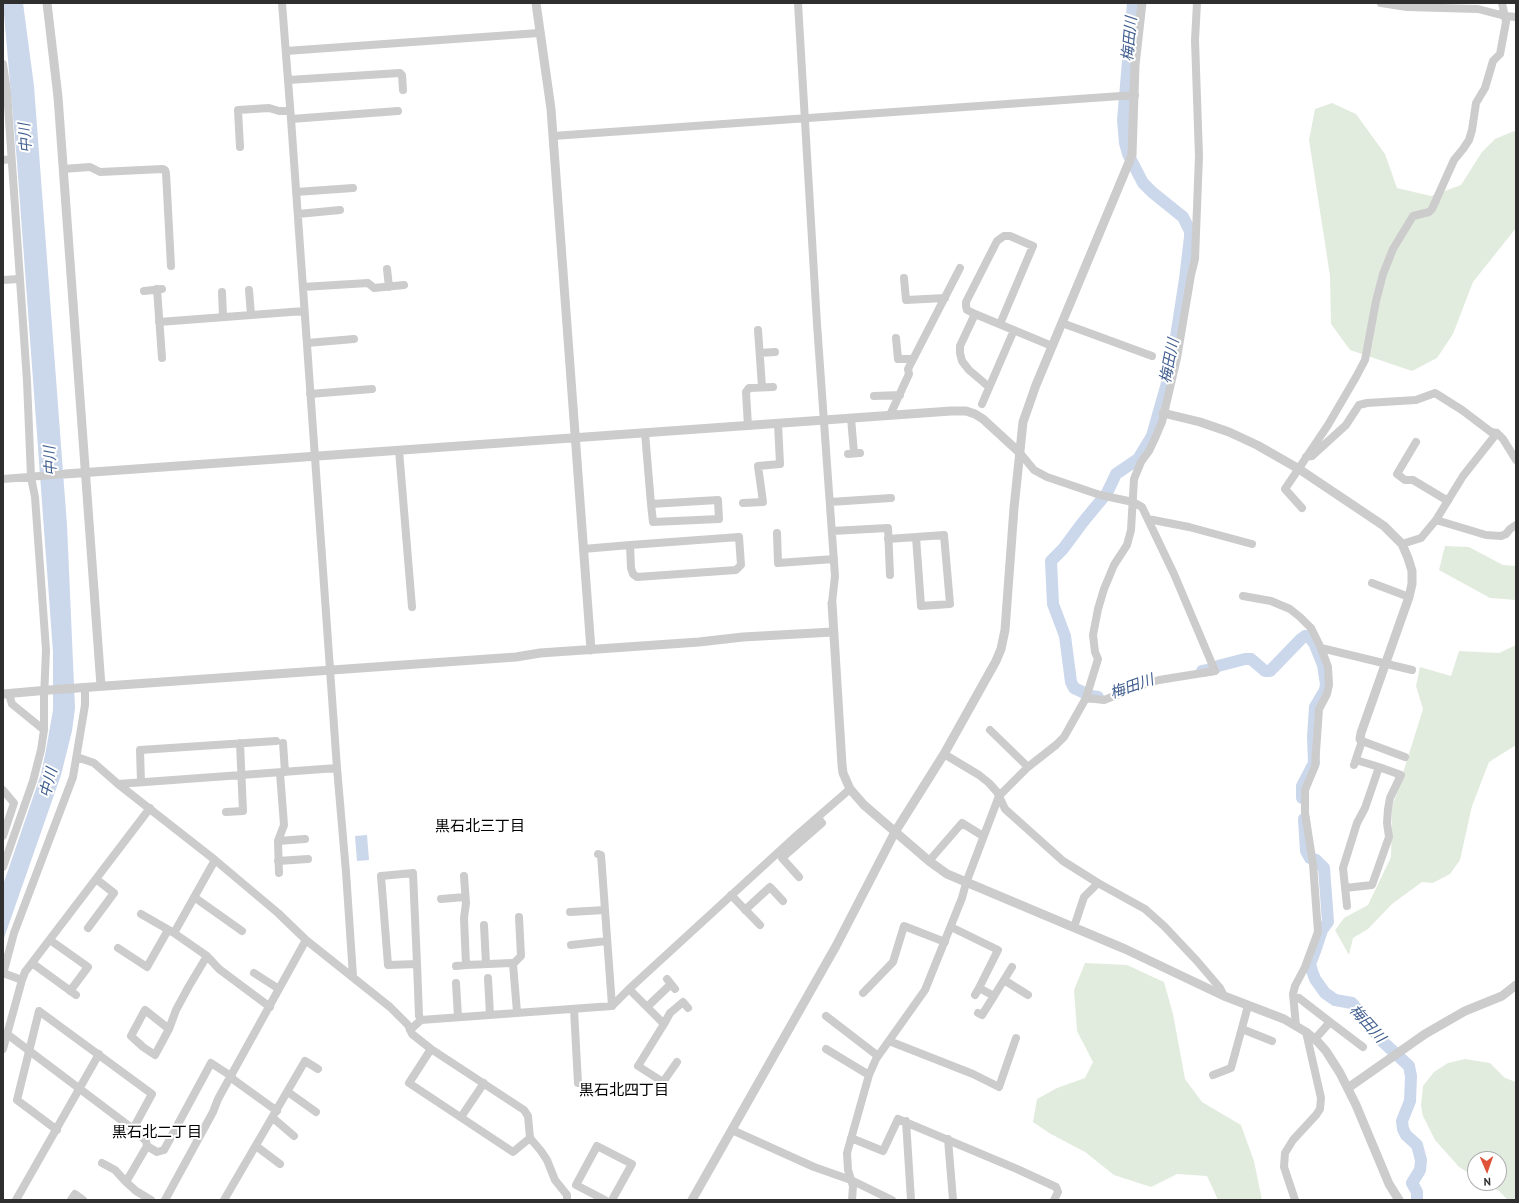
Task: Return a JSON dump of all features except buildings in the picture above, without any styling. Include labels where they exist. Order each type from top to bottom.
[{"type":"street","points":[[47,3],[58,97],[101,686]]},
{"type":"street","points":[[282,3],[353,976]]},
{"type":"street","points":[[536,3],[551,109],[591,650]]},
{"type":"street","points":[[798,3],[817,324],[835,576],[832,602],[833,632],[842,766],[843,773],[850,789],[864,805],[946,874],[1125,949],[1224,996],[1284,1019],[1306,1032],[1326,1051],[1340,1073],[1348,1088],[1389,1184],[1399,1200]]},
{"type":"street","points":[[692,1200],[833,952],[895,832],[944,754],[996,660],[1005,630],[1014,508],[1023,422],[1052,346],[1132,155],[1126,96],[1135,65],[1142,3]]},
{"type":"street","points":[[852,1200],[853,1186],[848,1170],[848,1153],[869,1075],[878,1056],[925,990],[962,898],[966,883],[998,796],[1028,767],[1064,737],[1087,696],[1098,659],[1095,652],[1093,635],[1098,609],[1114,565],[1127,546],[1131,530],[1134,479],[1141,462],[1149,451],[1162,422],[1177,358],[1195,259],[1199,156],[1195,40],[1197,3]]},
{"type":"street","points":[[1381,3],[1407,7],[1478,9],[1505,16],[1516,17]]},
{"type":"street","points":[[1302,508],[1285,489],[1328,425],[1365,360],[1376,301],[1390,256],[1413,216],[1429,212],[1432,209],[1454,160],[1463,150],[1468,140],[1472,130],[1476,103],[1485,88],[1493,61],[1500,54],[1506,22],[1502,3]]},
{"type":"street","points":[[286,51],[540,33]]},
{"type":"street","points":[[3,64],[7,159],[27,381],[31,477],[35,497],[46,650],[44,669],[47,690],[44,698],[44,730],[37,767],[3,867]]},
{"type":"street","points":[[288,80],[400,73],[402,75],[403,90]]},
{"type":"street","points":[[553,136],[1126,96]]},
{"type":"street","points":[[240,147],[238,110],[269,108],[291,115],[398,111]]},
{"type":"street","points":[[63,169],[90,167],[100,172],[165,170],[171,266]]},
{"type":"street","points":[[296,192],[353,188]]},
{"type":"street","points":[[298,214],[340,210]]},
{"type":"street","points":[[1000,324],[1033,246],[1010,236],[1004,236],[997,241],[966,302],[967,310],[975,314],[1052,346]]},
{"type":"street","points":[[890,415],[909,374],[908,370],[913,359],[960,268]]},
{"type":"street","points":[[387,269],[389,287]]},
{"type":"street","points":[[904,278],[906,300],[945,298]]},
{"type":"street","points":[[3,280],[19,279]]},
{"type":"street","points":[[303,287],[368,283],[374,288],[404,286]]},
{"type":"street","points":[[144,291],[159,289],[159,322],[162,358]]},
{"type":"street","points":[[250,290],[251,315]]},
{"type":"street","points":[[222,292],[223,317]]},
{"type":"street","points":[[159,322],[304,311]]},
{"type":"street","points":[[975,314],[960,346],[960,353],[962,361],[969,370],[989,387]]},
{"type":"street","points":[[1062,323],[1152,356]]},
{"type":"street","points":[[758,330],[762,388]]},
{"type":"street","points":[[982,404],[1014,330]]},
{"type":"street","points":[[896,338],[898,359],[913,359]]},
{"type":"street","points":[[306,343],[354,339]]},
{"type":"street","points":[[760,353],[775,352]]},
{"type":"street","points":[[748,426],[746,392],[749,388],[774,387]]},
{"type":"street","points":[[310,394],[372,389]]},
{"type":"street","points":[[1305,458],[1312,456],[1346,425],[1359,405],[1367,402],[1416,400],[1435,393],[1462,410],[1491,432],[1497,433],[1503,439],[1516,460]]},
{"type":"street","points":[[874,396],[900,395]]},
{"type":"street","points":[[3,479],[890,415],[966,411],[983,419],[1020,453],[1034,470],[1047,477],[1104,496],[1132,502],[1142,507],[1174,574],[1214,668],[1145,684],[1104,700],[1087,696]]},
{"type":"street","points":[[1163,413],[1200,422],[1229,432],[1257,445],[1299,469],[1384,526],[1402,544],[1408,558],[1412,571],[1412,584],[1409,597],[1361,733],[1360,739],[1362,741],[1355,763],[1379,767],[1401,775],[1390,798],[1387,823],[1389,837],[1372,885],[1345,888]]},
{"type":"street","points":[[851,418],[854,453]]},
{"type":"street","points":[[743,503],[763,502],[758,466],[780,464],[778,424]]},
{"type":"street","points":[[645,433],[652,522],[719,519],[718,500],[651,504]]},
{"type":"street","points":[[1402,544],[1421,538],[1436,520],[1463,476],[1497,433]]},
{"type":"street","points":[[1416,442],[1397,474],[1405,480],[1413,480],[1448,501]]},
{"type":"street","points":[[399,450],[412,607]]},
{"type":"street","points":[[830,502],[890,498]]},
{"type":"street","points":[[1148,519],[1189,527],[1252,544]]},
{"type":"street","points":[[1436,520],[1486,535],[1501,536],[1506,534],[1510,528],[1516,525]]},
{"type":"street","points":[[832,531],[888,528],[890,575]]},
{"type":"street","points":[[776,534],[778,563],[834,559]]},
{"type":"street","points":[[888,539],[916,537],[944,535],[950,604],[921,606],[916,537]]},
{"type":"street","points":[[584,549],[630,545],[739,537],[741,565],[736,570],[637,576],[633,574],[631,568],[630,545]]},
{"type":"street","points":[[1372,583],[1409,597]]},
{"type":"street","points":[[1243,596],[1271,601],[1290,609],[1300,616],[1311,628],[1328,667],[1330,685],[1319,709],[1317,758],[1305,790],[1318,932],[1293,994],[1296,1026]]},
{"type":"street","points":[[44,730],[12,704],[6,694],[698,642],[743,637],[833,632]]},
{"type":"street","points":[[1321,648],[1412,670]]},
{"type":"street","points":[[22,980],[3,974],[14,933],[73,776],[85,705],[83,688]]},
{"type":"street","points":[[990,730],[1028,767]]},
{"type":"street","points":[[1362,741],[1405,757]]},
{"type":"street","points":[[141,782],[140,750],[240,743],[280,742],[284,825],[278,841],[279,873]]},
{"type":"street","points":[[226,812],[243,811],[240,743]]},
{"type":"street","points":[[944,754],[979,775],[997,792],[1005,809],[1063,861],[1098,883],[1145,909],[1164,926],[1209,975],[1224,996]]},
{"type":"street","points":[[77,757],[94,763],[118,784],[215,860],[278,913],[306,940],[390,1007],[408,1025],[412,1034],[524,1110],[528,1116],[530,1138],[547,1160],[555,1180],[567,1195],[567,1200]]},
{"type":"street","points":[[1346,906],[1343,868],[1357,823],[1365,808],[1379,767]]},
{"type":"street","points":[[118,784],[337,768]]},
{"type":"street","points":[[410,1030],[421,1020],[612,1006],[731,895],[850,789]]},
{"type":"street","points":[[3,790],[14,803],[3,836]]},
{"type":"street","points":[[3,1049],[22,980],[32,963],[150,808]]},
{"type":"street","points":[[800,877],[782,858],[822,823],[818,818]]},
{"type":"street","points":[[929,861],[962,823],[983,836]]},
{"type":"street","points":[[278,841],[305,839]]},
{"type":"street","points":[[598,854],[601,855],[612,1006]]},
{"type":"street","points":[[278,862],[308,859]]},
{"type":"street","points":[[118,948],[148,967],[194,897],[215,860]]},
{"type":"street","points":[[416,964],[388,965],[381,876],[412,874],[419,1016],[421,1020]]},
{"type":"street","points":[[464,876],[466,965]]},
{"type":"street","points":[[88,928],[114,893],[96,879]]},
{"type":"street","points":[[1074,927],[1084,897],[1098,883]]},
{"type":"street","points":[[745,910],[770,887],[783,901]]},
{"type":"street","points":[[731,895],[760,925]]},
{"type":"street","points":[[194,897],[242,931]]},
{"type":"street","points":[[441,899],[465,897]]},
{"type":"street","points":[[570,912],[605,910]]},
{"type":"street","points":[[141,914],[171,931],[207,956],[218,969],[270,1007]]},
{"type":"street","points":[[517,1012],[513,964],[521,956],[519,917]]},
{"type":"street","points":[[484,925],[486,964]]},
{"type":"street","points":[[863,993],[893,962],[904,926],[945,942]]},
{"type":"street","points":[[951,927],[998,950],[977,991],[994,996]]},
{"type":"street","points":[[32,963],[73,993],[88,968],[50,940]]},
{"type":"street","points":[[165,1200],[306,940]]},
{"type":"street","points":[[571,945],[607,941]]},
{"type":"street","points":[[169,1029],[145,1010],[131,1036],[143,1047],[156,1055],[169,1029],[176,1010],[188,986],[207,956]]},
{"type":"street","points":[[456,966],[513,964]]},
{"type":"street","points":[[978,1013],[982,1015],[1012,968]]},
{"type":"street","points":[[254,973],[279,989]]},
{"type":"street","points":[[488,978],[490,1015]]},
{"type":"street","points":[[1004,980],[1028,995]]},
{"type":"street","points":[[456,983],[458,1017]]},
{"type":"street","points":[[647,1007],[671,984]]},
{"type":"street","points":[[1348,1088],[1430,1030],[1465,1011],[1502,996],[1516,985]]},
{"type":"street","points":[[629,989],[664,1024]]},
{"type":"street","points":[[1299,998],[1363,1047]]},
{"type":"street","points":[[678,1062],[663,1082],[638,1066],[670,1013],[683,1002],[688,1008]]},
{"type":"street","points":[[1213,1075],[1231,1068],[1248,1006]]},
{"type":"street","points":[[574,1009],[578,1083]]},
{"type":"street","points":[[57,1130],[17,1100],[39,1011],[152,1094],[133,1130]]},
{"type":"street","points":[[826,1016],[878,1056]]},
{"type":"street","points":[[1315,1039],[1330,1022]]},
{"type":"street","points":[[1242,1029],[1272,1040]]},
{"type":"street","points":[[1295,1200],[1284,1167],[1285,1153],[1293,1140],[1316,1116],[1320,1109],[1320,1098],[1306,1032]]},
{"type":"street","points":[[7,1034],[133,1130],[146,1141],[147,1146],[157,1152],[164,1150],[212,1063],[231,1076],[275,1115],[294,1136]]},
{"type":"street","points":[[889,1041],[973,1074],[999,1086],[1016,1038]]},
{"type":"street","points":[[431,1048],[409,1083],[513,1152],[530,1138]]},
{"type":"street","points":[[826,1048],[869,1075]]},
{"type":"street","points":[[16,1200],[99,1054]]},
{"type":"street","points":[[224,1200],[275,1115],[305,1061],[318,1069]]},
{"type":"street","points":[[461,1117],[484,1084]]},
{"type":"street","points":[[288,1092],[316,1112]]},
{"type":"street","points":[[851,1138],[883,1150],[898,1119],[906,1121],[1017,1168],[1056,1187],[1058,1192],[1054,1200]]},
{"type":"street","points":[[906,1121],[911,1200]]},
{"type":"street","points":[[732,1130],[814,1167],[851,1180],[892,1200]]},
{"type":"street","points":[[948,1139],[953,1200]]},
{"type":"street","points":[[126,1182],[147,1146]]},
{"type":"street","points":[[256,1146],[280,1164]]},
{"type":"street","points":[[605,1200],[576,1185],[597,1146],[632,1164],[612,1200]]},
{"type":"street","points":[[102,1163],[114,1170],[136,1191],[151,1200]]},
{"type":"street","points":[[71,1200],[75,1194],[83,1200]]},
{"type":"green space","points":[[1332,103],[1356,114],[1385,154],[1397,188],[1431,196],[1461,185],[1482,152],[1495,139],[1514,131],[1516,133],[1516,228],[1473,282],[1453,334],[1437,358],[1412,371],[1350,350],[1331,324],[1330,276],[1309,140],[1315,109]]},
{"type":"green space","points":[[1445,546],[1469,547],[1503,565],[1516,566],[1516,600],[1490,598],[1439,570]]},
{"type":"green space","points":[[1516,645],[1516,745],[1489,762],[1472,806],[1460,860],[1450,874],[1433,883],[1422,882],[1392,904],[1368,929],[1353,938],[1349,955],[1335,930],[1344,918],[1368,905],[1391,857],[1392,808],[1423,709],[1416,686],[1420,667],[1451,676],[1459,651],[1499,653]]},
{"type":"green space","points":[[1085,963],[1127,965],[1164,982],[1173,1014],[1185,1079],[1202,1102],[1241,1125],[1254,1161],[1262,1200],[1218,1200],[1207,1176],[1177,1174],[1151,1187],[1114,1175],[1085,1152],[1049,1133],[1033,1122],[1037,1099],[1057,1088],[1085,1078],[1093,1062],[1077,1031],[1074,990]]},
{"type":"green space","points":[[1465,1059],[1490,1063],[1505,1078],[1516,1082],[1516,1200],[1508,1200],[1499,1191],[1507,1191],[1507,1151],[1467,1151],[1467,1172],[1459,1167],[1435,1140],[1423,1116],[1421,1106],[1423,1086],[1434,1072],[1448,1063]]},
{"type":"water","name":"中川","points":[[3,3],[23,3],[34,86],[67,525],[75,708],[72,731],[61,775],[3,941],[3,885],[41,774],[53,710],[53,652],[17,162]]},
{"type":"water","points":[[367,835],[369,860],[357,861],[355,836]]},
{"type":"waterway","name":"梅田川","points":[[1098,697],[1091,696],[1074,688],[1071,682],[1065,636],[1053,604],[1051,561],[1063,549],[1107,493],[1116,474],[1138,459],[1152,436],[1171,369],[1190,237],[1190,231],[1183,217],[1143,183],[1128,154],[1125,143],[1123,120],[1133,3]]},
{"type":"waterway","name":"梅田川","points":[[1202,671],[1214,669],[1218,666],[1245,659],[1251,659],[1265,671],[1270,671],[1301,639],[1305,636],[1309,636],[1315,645],[1323,665],[1326,684],[1325,690],[1315,707],[1313,737],[1314,763],[1302,786],[1302,798]]},
{"type":"waterway","name":"梅田川","points":[[1304,819],[1306,851],[1310,858],[1316,860],[1324,868],[1328,922],[1322,930],[1310,964],[1312,971],[1315,979],[1325,993],[1335,1000],[1352,1003],[1381,1040],[1409,1066],[1411,1076],[1410,1101],[1402,1121],[1403,1129],[1406,1135],[1417,1145],[1421,1160],[1420,1170],[1412,1183],[1417,1192],[1417,1200]]},
{"type":"district","name":"黒石北三丁目","points":[[480,827]]},
{"type":"district","name":"黒石北四丁目","points":[[624,1091]]},
{"type":"district","name":"黒石北二丁目","points":[[157,1133]]}]
